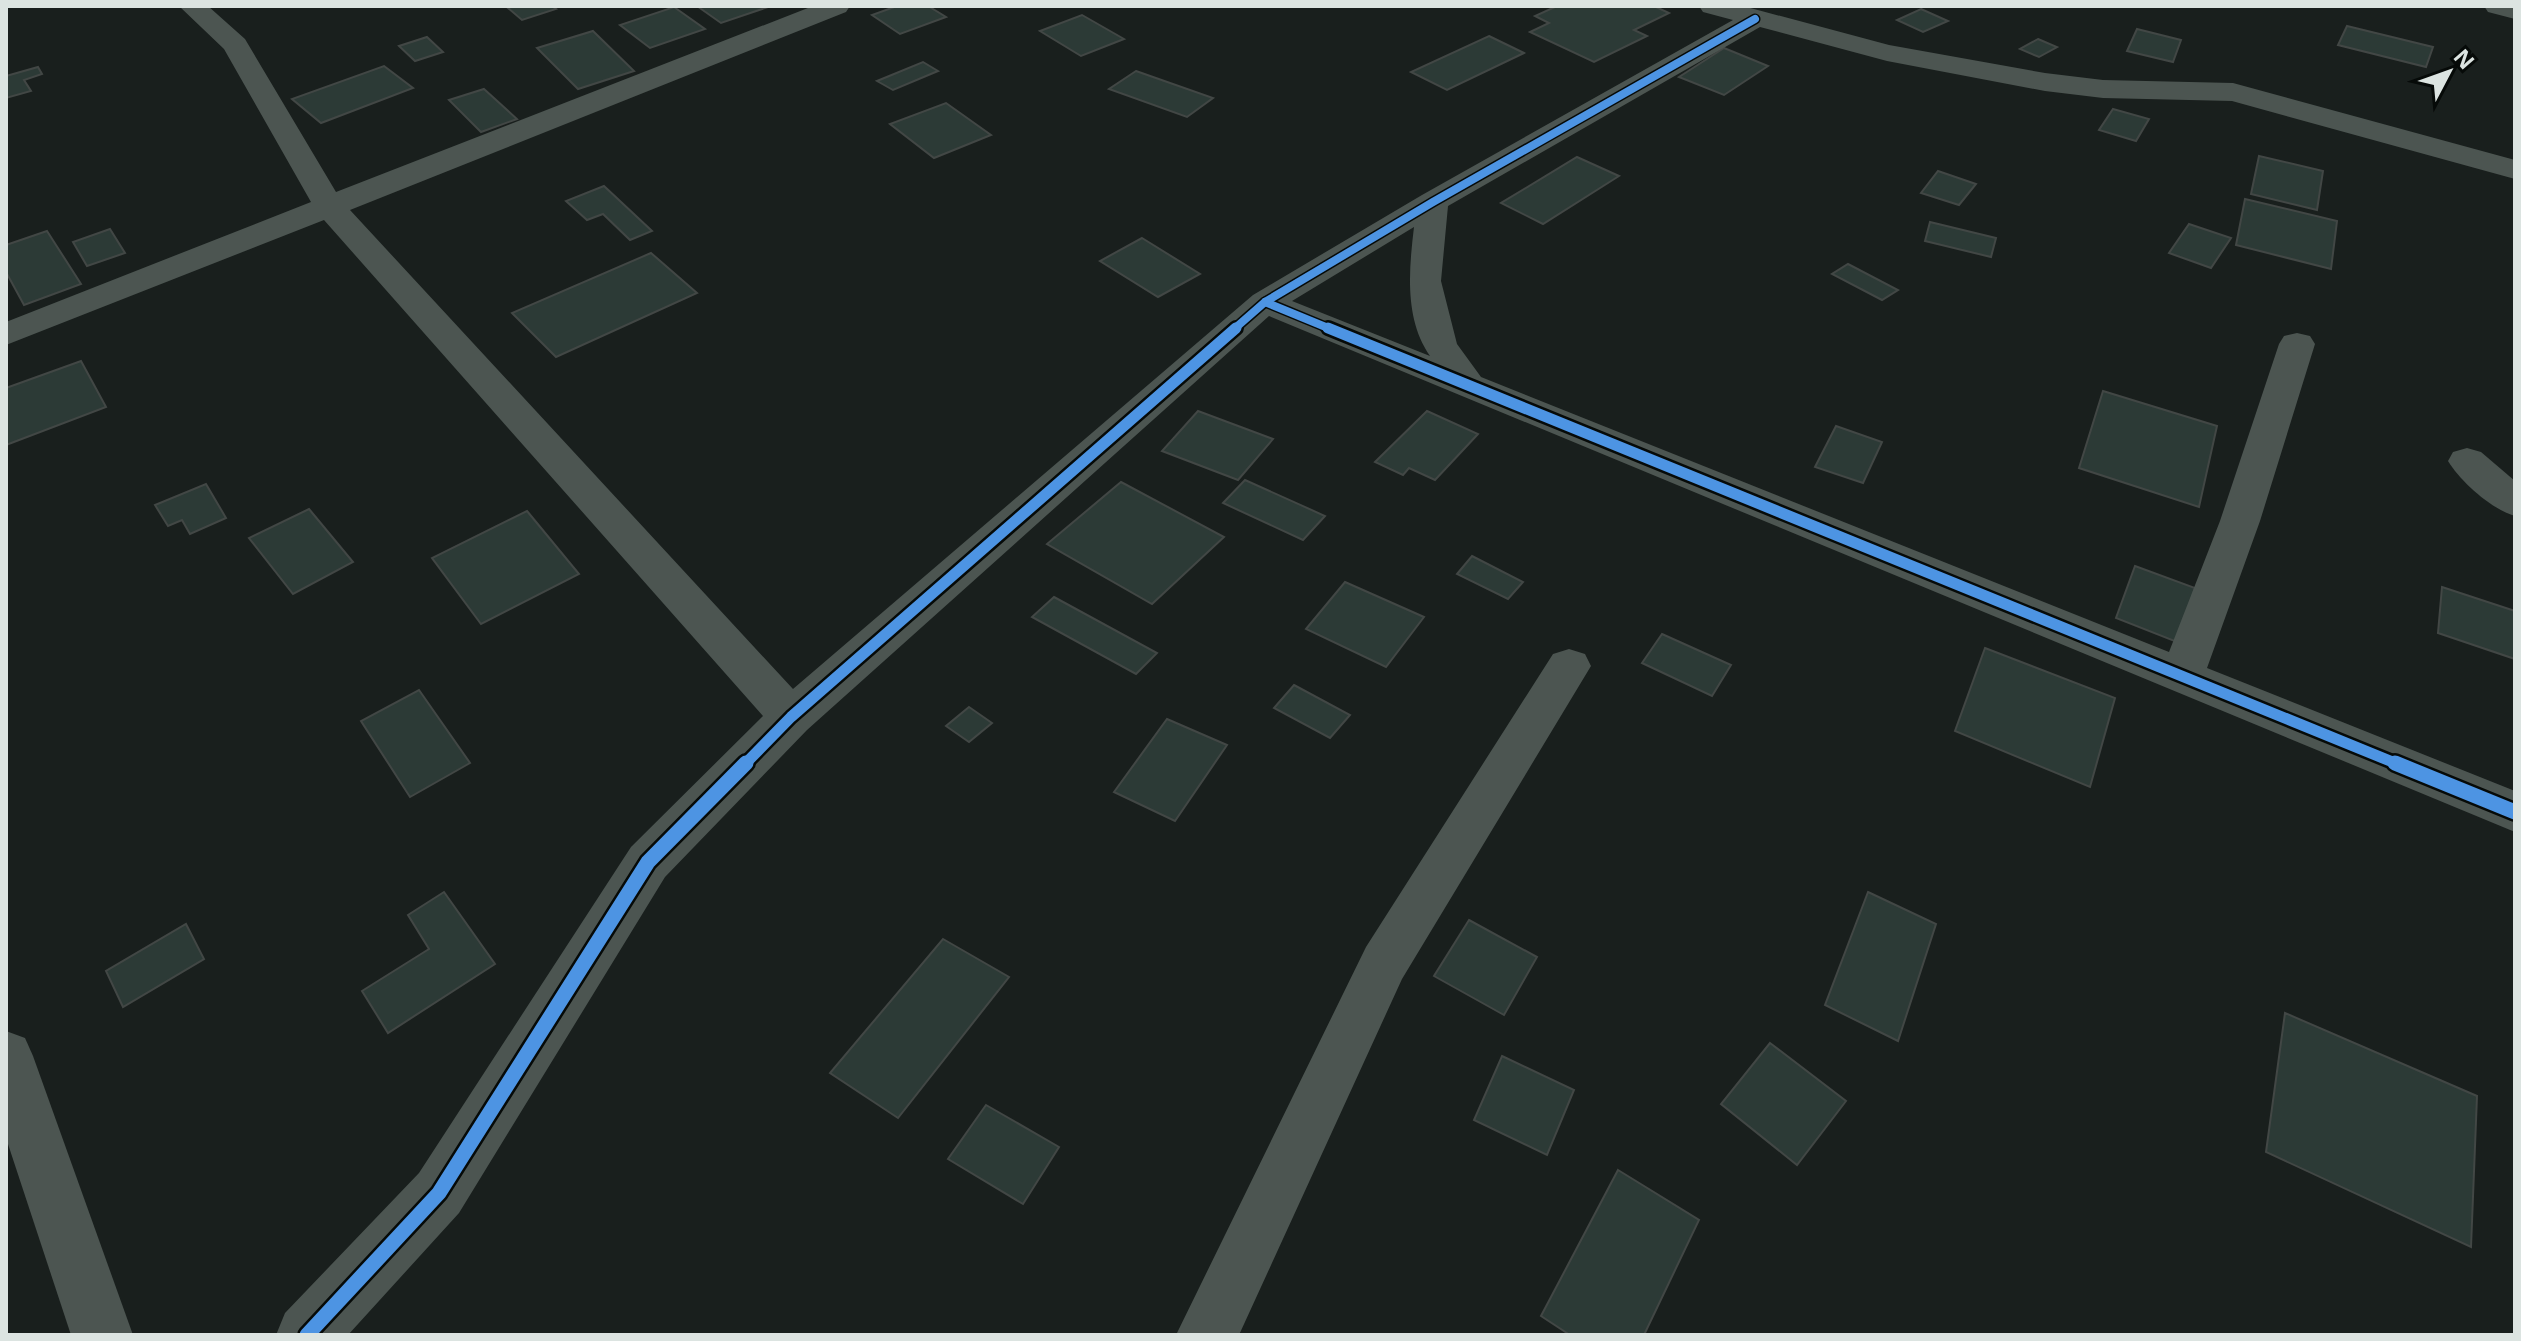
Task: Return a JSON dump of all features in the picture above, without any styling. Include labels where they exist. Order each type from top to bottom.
[{"type":"street","points":[[192,6],[235,45],[328,205],[791,717]]},
{"type":"street","points":[[6,334],[837,6]]},
{"type":"street","points":[[1712,6],[1887,53],[2045,82],[2103,89],[2233,92],[2515,170]]},
{"type":"street","points":[[2497,6],[2515,11]]},
{"type":"street","points":[[307,1335],[439,1193],[648,862],[791,717],[1265,302],[1433,202],[1755,19]]},
{"type":"street","points":[[1433,202],[1424,281],[1440,345],[1468,384]]},
{"type":"street","points":[[1265,302],[2515,812]]},
{"type":"street","points":[[2182,676],[2240,521],[2297,344]]},
{"type":"street","points":[[2467,461],[2515,502]]},
{"type":"street","points":[[1207,1335],[1384,963],[1569,666]]},
{"type":"street","points":[[6,1056],[102,1335]]},
{"type":"building","points":[[552,6],[556,9],[522,20],[508,8]]},
{"type":"building","points":[[697,6],[767,6],[768,7],[721,23]]},
{"type":"building","points":[[897,6],[928,6],[946,17],[900,34],[872,15]]},
{"type":"building","points":[[1557,6],[1654,6],[1669,13],[1634,30],[1647,36],[1594,62],[1530,32],[1549,23],[1535,16]]},
{"type":"building","points":[[674,7],[705,29],[650,48],[620,25]]},
{"type":"building","points":[[1921,9],[1948,21],[1923,32],[1897,20]]},
{"type":"building","points":[[1082,15],[1124,39],[1081,56],[1040,31]]},
{"type":"building","points":[[2347,26],[2433,47],[2426,67],[2338,45]]},
{"type":"building","points":[[2137,29],[2181,40],[2173,62],[2127,51]]},
{"type":"building","points":[[593,31],[634,71],[578,89],[537,48]]},
{"type":"building","points":[[1489,36],[1524,53],[1447,90],[1411,72]]},
{"type":"building","points":[[427,37],[443,52],[415,61],[399,46]]},
{"type":"building","points":[[2038,39],[2057,47],[2039,57],[2020,49]]},
{"type":"building","points":[[1724,48],[1768,66],[1724,95],[1679,77]]},
{"type":"building","points":[[923,62],[938,71],[893,90],[877,81]]},
{"type":"building","points":[[384,66],[413,88],[321,123],[292,99]]},
{"type":"building","points":[[38,67],[42,74],[24,80],[31,91],[6,98],[6,76]]},
{"type":"building","points":[[1136,71],[1213,98],[1187,117],[1109,89]]},
{"type":"building","points":[[484,89],[517,119],[481,132],[449,100]]},
{"type":"building","points":[[946,103],[991,135],[934,158],[890,124]]},
{"type":"building","points":[[2113,109],[2149,119],[2136,141],[2099,130]]},
{"type":"building","points":[[2259,156],[2323,171],[2317,210],[2251,194]]},
{"type":"building","points":[[1577,157],[1619,176],[1543,224],[1501,203]]},
{"type":"building","points":[[1938,171],[1976,184],[1959,205],[1921,193]]},
{"type":"building","points":[[604,186],[652,231],[630,240],[603,214],[587,220],[566,201]]},
{"type":"building","points":[[2245,199],[2337,221],[2331,269],[2236,245]]},
{"type":"building","points":[[1930,222],[1996,238],[1991,257],[1925,241]]},
{"type":"building","points":[[2189,224],[2231,238],[2211,268],[2169,253]]},
{"type":"building","points":[[110,229],[125,253],[87,266],[73,242]]},
{"type":"building","points":[[47,231],[81,284],[24,305],[6,272],[6,245]]},
{"type":"building","points":[[1142,238],[1200,274],[1158,297],[1100,261]]},
{"type":"building","points":[[651,253],[697,293],[556,357],[512,313]]},
{"type":"building","points":[[1848,264],[1898,290],[1882,300],[1832,274]]},
{"type":"building","points":[[81,361],[106,407],[6,445],[6,388]]},
{"type":"building","points":[[2103,391],[2217,426],[2199,507],[2079,468]]},
{"type":"building","points":[[1198,411],[1273,439],[1238,480],[1162,451]]},
{"type":"building","points":[[1427,411],[1478,434],[1435,480],[1409,468],[1403,475],[1375,462]]},
{"type":"building","points":[[1836,426],[1882,442],[1863,483],[1815,467]]},
{"type":"building","points":[[1245,480],[1325,516],[1303,540],[1223,503]]},
{"type":"building","points":[[1121,482],[1224,537],[1152,604],[1047,544]]},
{"type":"building","points":[[206,484],[226,518],[190,534],[182,520],[168,526],[155,505]]},
{"type":"building","points":[[309,509],[353,562],[293,594],[249,538]]},
{"type":"building","points":[[527,511],[579,574],[481,624],[432,558]]},
{"type":"building","points":[[1472,556],[1523,582],[1508,599],[1457,574]]},
{"type":"building","points":[[2135,566],[2195,588],[2177,642],[2116,618]]},
{"type":"building","points":[[1345,582],[1424,617],[1386,667],[1306,629]]},
{"type":"building","points":[[2442,587],[2515,611],[2515,659],[2438,633]]},
{"type":"building","points":[[1054,597],[1157,653],[1136,674],[1032,617]]},
{"type":"building","points":[[1662,634],[1731,665],[1712,696],[1642,663]]},
{"type":"building","points":[[1985,648],[2115,698],[2090,787],[1955,731]]},
{"type":"building","points":[[1294,685],[1350,715],[1330,738],[1274,708]]},
{"type":"building","points":[[419,690],[470,763],[410,797],[361,721]]},
{"type":"building","points":[[969,707],[992,723],[969,742],[946,726]]},
{"type":"building","points":[[1167,719],[1227,745],[1175,821],[1114,792]]},
{"type":"building","points":[[444,892],[495,964],[388,1033],[362,991],[429,949],[408,915]]},
{"type":"building","points":[[1868,892],[1936,924],[1898,1041],[1825,1005]]},
{"type":"building","points":[[1469,920],[1537,957],[1504,1015],[1434,976]]},
{"type":"building","points":[[186,924],[204,959],[123,1007],[106,971]]},
{"type":"building","points":[[943,939],[1009,977],[898,1118],[830,1073]]},
{"type":"building","points":[[2285,1013],[2477,1096],[2471,1247],[2266,1152]]},
{"type":"building","points":[[1770,1043],[1846,1101],[1797,1165],[1721,1104]]},
{"type":"building","points":[[1502,1056],[1574,1090],[1547,1155],[1474,1120]]},
{"type":"building","points":[[986,1105],[1059,1147],[1023,1204],[948,1159]]},
{"type":"building","points":[[1618,1170],[1699,1220],[1644,1335],[1570,1335],[1541,1316]]},
{"type":"cycle path","points":[[307,1335],[439,1193],[648,862],[791,717],[1265,302],[1433,202],[1755,19]]},
{"type":"cycle path","points":[[1265,302],[2515,812]]}]
